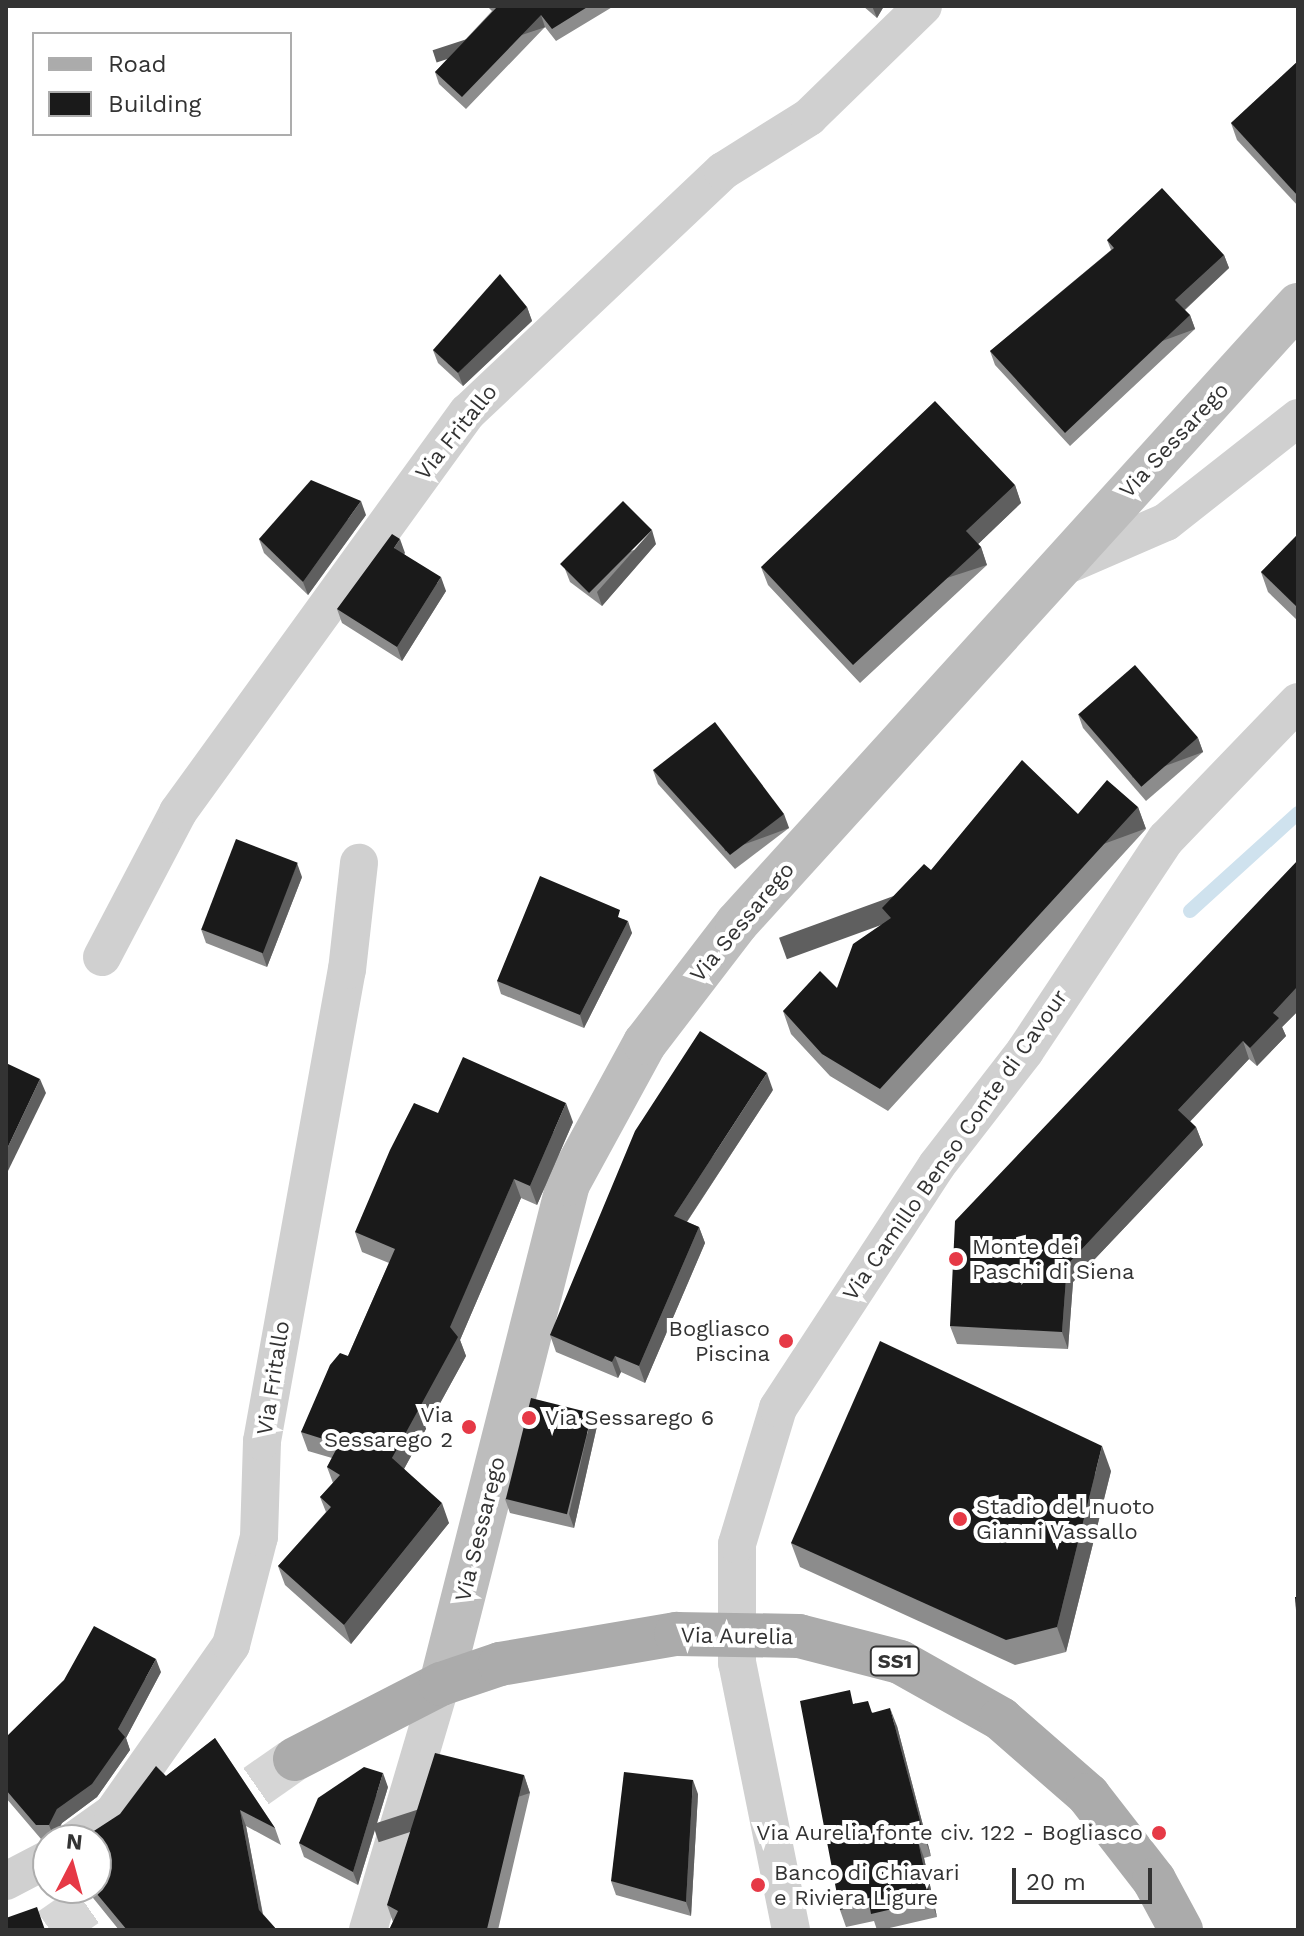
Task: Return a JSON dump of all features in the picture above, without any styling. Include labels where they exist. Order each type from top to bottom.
[{"type":"main road","name":"Via Aurelia","points":[[295,1759],[441,1684],[500,1664],[676,1634],[799,1636],[900,1662],[1001,1719],[1088,1795],[1154,1880],[1181,1930]]},
{"type":"street","name":"Via Fritallo","points":[[102,957],[178,812],[468,412],[723,171],[809,117],[923,6]]},
{"type":"street","name":"Via Sessarego","points":[[441,1684],[568,1184],[624,1081],[737,923],[1298,305]]},
{"type":"street","points":[[1053,572],[1166,522],[1298,418]]},
{"type":"street","name":"Via Camillo Benso Conte di Cavour","points":[[791,1930],[737,1663],[737,1544],[778,1408],[937,1165],[1025,1051],[1166,839],[1298,702]]},
{"type":"street","name":"Via Fritallo","points":[[98,1824],[113,1813],[231,1645],[259,1537],[262,1441],[347,970],[359,863]]},
{"type":"street","points":[[368,1930],[441,1684]]},
{"type":"street","points":[[6,1881],[32,1867]]},
{"type":"building","points":[[496,6],[589,6],[552,29],[541,15],[462,97],[435,72]]},
{"type":"building","points":[[1298,61],[1298,196],[1231,123]]},
{"type":"building","points":[[1162,188],[1224,255],[1175,300],[1190,315],[1065,433],[990,351],[1114,248],[1107,240]]},
{"type":"building","points":[[500,274],[527,307],[458,373],[433,350]]},
{"type":"building","points":[[935,401],[1015,485],[966,531],[981,547],[853,665],[761,567]]},
{"type":"building","points":[[311,480],[361,501],[303,582],[259,539]]},
{"type":"building","points":[[623,501],[652,530],[589,593],[560,564]]},
{"type":"building","points":[[392,534],[400,539],[394,548],[441,577],[397,647],[337,609]]},
{"type":"building","points":[[1298,534],[1298,608],[1261,572]]},
{"type":"building","points":[[1135,665],[1198,737],[1141,787],[1078,714]]},
{"type":"building","points":[[715,722],[784,814],[730,855],[653,770]]},
{"type":"building","points":[[1022,760],[1078,814],[1107,780],[1138,807],[880,1089],[822,1054],[783,1011],[820,971],[837,988],[853,944],[891,918],[882,908],[924,864],[931,870]]},
{"type":"building","points":[[236,839],[298,863],[263,953],[201,930]]},
{"type":"building","points":[[1298,860],[1298,986],[1273,1013],[1279,1018],[1250,1048],[1243,1041],[1178,1110],[1196,1127],[1067,1265],[1062,1332],[950,1326],[955,1221]]},
{"type":"building","points":[[540,876],[620,910],[618,917],[628,921],[580,1015],[497,981]]},
{"type":"building","points":[[700,1031],[767,1073],[674,1216],[699,1227],[639,1366],[615,1356],[612,1362],[550,1335],[635,1131]]},
{"type":"building","points":[[463,1057],[566,1103],[530,1186],[514,1179],[450,1327],[458,1337],[392,1458],[442,1503],[344,1625],[278,1566],[331,1507],[320,1497],[340,1475],[327,1467],[339,1444],[301,1432],[330,1365],[340,1353],[348,1356],[395,1249],[355,1232],[390,1150],[414,1103],[438,1113]]},
{"type":"building","points":[[6,1063],[40,1079],[6,1151]]},
{"type":"building","name":"Stadio del nuoto Gianni Vassallo","points":[[880,1341],[1102,1446],[1057,1627],[1006,1640],[791,1543]]},
{"type":"building","points":[[531,1398],[592,1413],[567,1514],[506,1499]]},
{"type":"building","points":[[1295,1597],[1298,1597],[1298,1635]]},
{"type":"building","points":[[94,1626],[156,1659],[118,1729],[125,1737],[92,1784],[57,1809],[50,1824],[35,1824],[6,1790],[6,1737],[64,1680]]},
{"type":"building","points":[[850,1690],[853,1704],[868,1701],[872,1713],[890,1708],[925,1839],[918,1841],[931,1900],[871,1914],[869,1903],[840,1910],[800,1701]]},
{"type":"building","points":[[215,1738],[275,1828],[240,1810],[259,1910],[277,1930],[127,1930],[105,1904],[112,1904],[112,1824],[105,1824],[120,1814],[156,1766],[166,1776]]},
{"type":"building","points":[[435,1753],[524,1775],[487,1929],[490,1930],[389,1930],[398,1911],[387,1905]]},
{"type":"building","points":[[364,1767],[383,1773],[353,1872],[299,1843],[318,1798]]},
{"type":"building","points":[[624,1772],[693,1780],[686,1902],[611,1881]]},
{"type":"building","points":[[37,1907],[45,1930],[6,1930],[6,1918]]},
{"type":"waterway","points":[[1190,911],[1298,813]]},
{"type":"tunnel","points":[[202,1824],[295,1759]]},
{"type":"tunnel","points":[[50,1930],[142,1866]]},
{"type":"place","name":"Monte dei Paschi di Siena","points":[[956,1259]]},
{"type":"place","name":"Bogliasco Piscina","points":[[786,1341]]},
{"type":"place","name":"Via Sessarego 6","points":[[529,1418]]},
{"type":"place","name":"Via Sessarego 2","points":[[469,1427]]},
{"type":"place","name":"Stadio del nuoto Gianni Vassallo","points":[[960,1519]]},
{"type":"place","name":"Via Aurelia fonte civ. 122 - Bogliasco","points":[[1159,1833]]},
{"type":"place","name":"Banco di Chiavari e Riviera Ligure","points":[[758,1885]]}]
